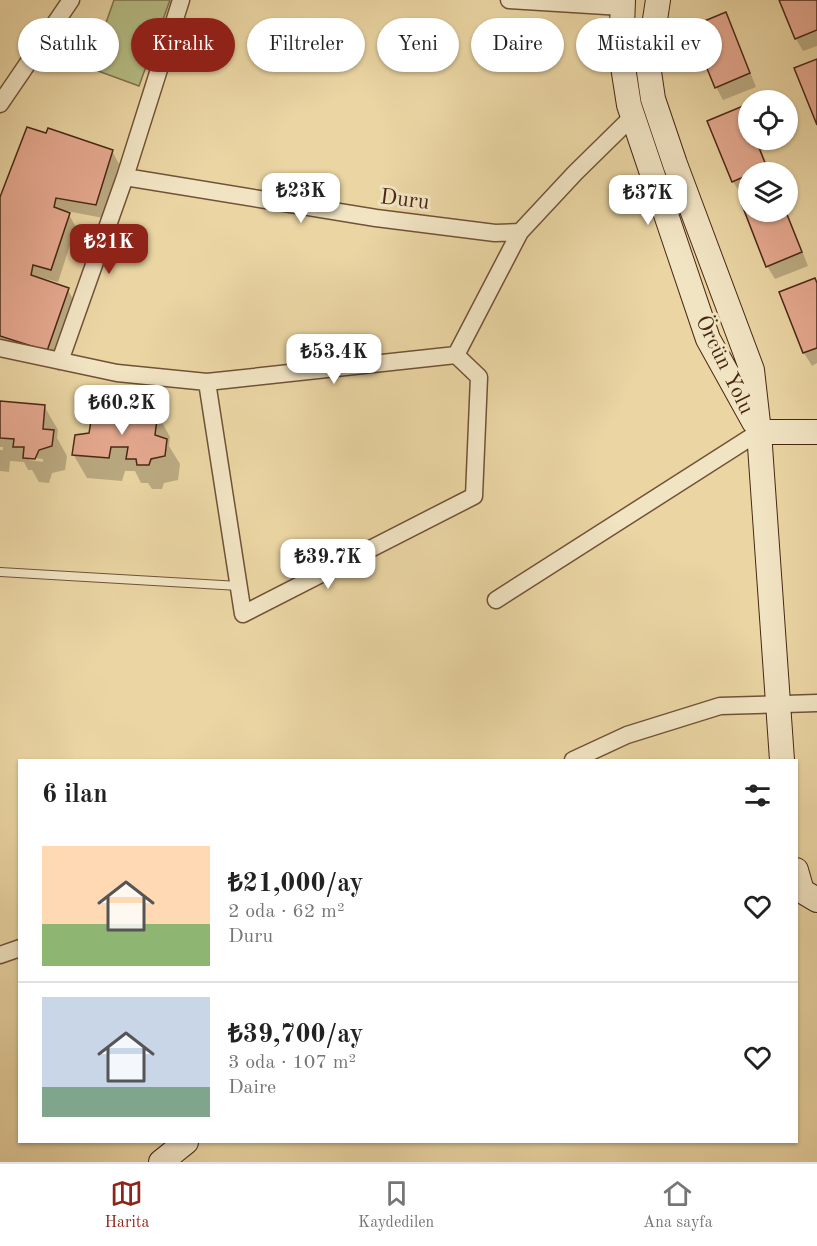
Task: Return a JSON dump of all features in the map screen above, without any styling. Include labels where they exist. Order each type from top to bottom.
[{"type":"main road","name":"Örcün Yolu","points":[[658,0],[648,65],[653,99],[752,370],[759,432]]},
{"type":"main road","name":"Örcün Yolu","points":[[623,4],[621,54],[633,116],[708,339],[759,432]]},
{"type":"main road","points":[[782,759],[759,432],[817,432]]},
{"type":"main road","points":[[161,1162],[185,1143]]},
{"type":"street","points":[[0,104],[71,0]]},
{"type":"street","points":[[60,361],[125,177],[181,0]]},
{"type":"street","points":[[509,0],[623,4]]},
{"type":"street","points":[[456,355],[520,232],[633,116]]},
{"type":"street","name":"Duru","points":[[125,177],[376,218],[495,233],[520,232]]},
{"type":"street","points":[[0,348],[117,373],[207,382],[456,355],[479,377],[474,496],[243,614],[207,382]]},
{"type":"street","points":[[496,600],[759,432]]},
{"type":"street","points":[[575,759],[627,735],[720,706],[817,704]]},
{"type":"street","points":[[0,955],[18,949]]},
{"type":"lane","points":[[0,572],[239,586]]},
{"type":"green space","points":[[114,0],[170,0],[164,18],[131,18],[131,72],[144,72],[139,86],[101,72],[119,72],[119,18],[108,18]]},
{"type":"building","points":[[779,0],[817,0],[817,30],[795,39]]},
{"type":"building","points":[[726,12],[750,73],[715,88],[708,72],[722,72],[722,18],[712,18]]},
{"type":"building","points":[[817,59],[817,125],[794,68]]},
{"type":"building","points":[[738,108],[738,150],[760,150],[765,162],[738,162],[738,179],[732,182],[707,121]]},
{"type":"building","points":[[27,127],[46,133],[48,128],[113,150],[96,205],[56,198],[54,207],[70,213],[51,270],[33,265],[31,275],[69,288],[47,351],[0,336],[0,197]]},
{"type":"building","points":[[749,222],[790,222],[802,252],[766,267]]},
{"type":"building","points":[[815,278],[817,283],[817,348],[803,353],[779,292]]},
{"type":"building","points":[[0,401],[45,405],[43,429],[54,430],[52,446],[39,450],[35,459],[23,458],[24,447],[13,447],[14,439],[0,438]]},
{"type":"building","points":[[93,409],[158,411],[155,435],[167,439],[165,456],[151,459],[149,465],[137,465],[136,459],[126,459],[128,447],[111,447],[109,458],[72,455],[75,435],[89,433]]}]
